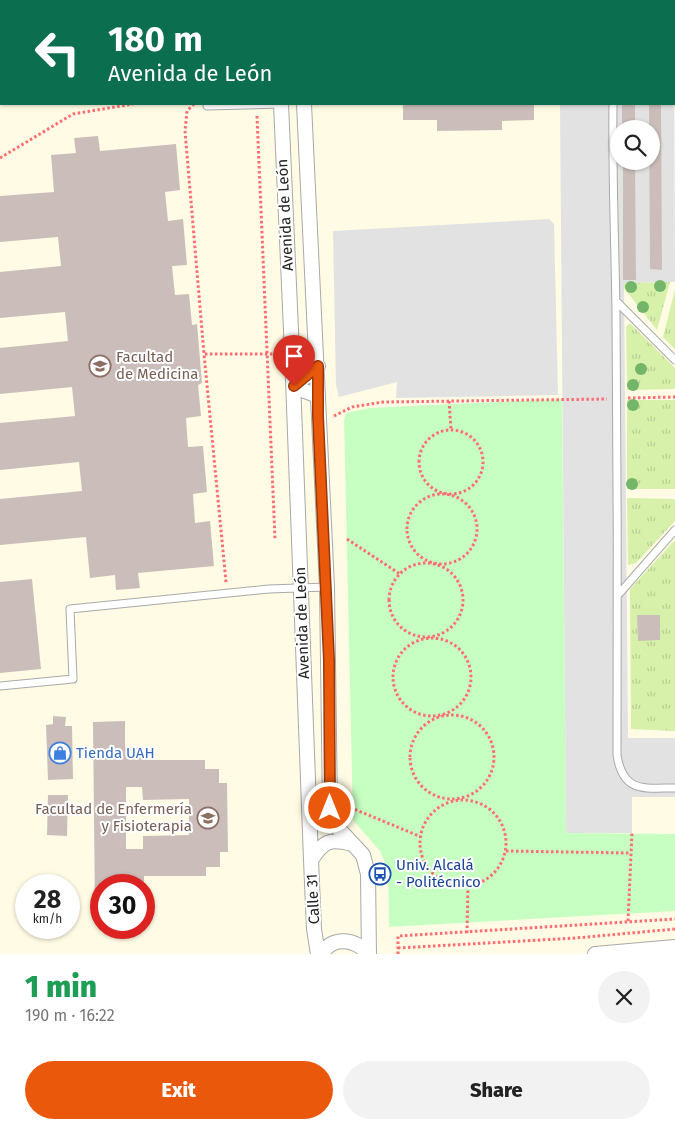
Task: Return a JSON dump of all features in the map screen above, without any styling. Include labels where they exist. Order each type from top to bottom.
[{"type":"street","name":"Avenida de León","points":[[281,105],[294,386],[311,860]]},
{"type":"street","name":"Avenida de León","points":[[304,105],[318,366],[318,416],[327,587],[330,808],[337,827],[352,844]]},
{"type":"street","points":[[318,366],[294,386],[318,396]]},
{"type":"street","name":"Calle 31","points":[[318,954],[314,929],[311,860],[322,844],[336,840],[352,844]]},
{"type":"street","points":[[352,844],[363,856],[368,874],[368,954]]},
{"type":"street","points":[[322,954],[332,943],[343,940],[353,942],[368,954]]},
{"type":"street","points":[[595,954],[675,947]]},
{"type":"lane","points":[[207,106],[252,105]]},
{"type":"lane","points":[[613,105],[612,184],[616,301],[618,594],[617,755],[619,772],[629,783],[645,788],[675,788]]},
{"type":"lane","points":[[616,301],[675,360]]},
{"type":"lane","points":[[618,594],[675,530]]},
{"type":"lane","points":[[0,686],[73,678],[70,609],[227,593],[301,587],[327,587]]},
{"type":"path","points":[[0,158],[73,114],[127,105]]},
{"type":"path","points":[[193,105],[187,111],[185,131],[227,593]]},
{"type":"path","points":[[252,105],[258,118],[275,539]]},
{"type":"path","points":[[204,354],[292,353]]},
{"type":"path","points":[[318,416],[336,416],[352,407],[383,402],[675,397]]},
{"type":"path","points":[[449,401],[451,430]]},
{"type":"path","points":[[444,493],[434,489],[423,478],[418,463],[420,453],[424,443],[432,436],[451,430],[462,432],[474,441],[482,455],[480,476],[465,491],[454,494],[444,493],[422,501],[414,508],[408,524],[410,542],[415,551],[424,559],[435,563],[454,576],[461,586],[462,609],[454,624],[440,635],[428,638],[410,645],[397,658],[393,671],[393,684],[397,696],[405,706],[416,713],[441,716],[455,715],[468,718],[480,726],[488,736],[493,749],[494,763],[490,776],[482,787],[470,795],[458,800],[444,804],[432,812],[424,823],[419,836],[420,850],[431,874],[442,882],[455,886],[468,886],[481,883],[492,875],[501,864],[506,838],[502,825],[484,805],[471,801],[458,800],[443,798],[430,793],[420,784],[412,772],[410,758],[412,744],[418,732],[428,722],[441,716],[453,710],[463,702],[469,690],[470,671],[463,653],[453,644],[441,639],[428,638],[404,630],[396,621],[390,609],[389,597],[393,585],[400,574],[416,565],[435,563],[446,564],[462,557],[473,545],[477,534],[476,522],[465,502],[444,493]]},
{"type":"path","points":[[347,540],[400,574]]},
{"type":"path","points":[[330,808],[354,809],[419,836]]},
{"type":"path","points":[[628,921],[632,833]]},
{"type":"path","points":[[505,851],[630,853]]},
{"type":"path","points":[[467,933],[468,886]]},
{"type":"path","points":[[398,954],[398,936],[675,919]]},
{"type":"path","points":[[398,948],[576,938],[675,929]]},
{"type":"shaded area","points":[[0,105],[675,105],[675,954],[0,954]]},
{"type":"shaded area","points":[[560,105],[674,105],[675,282],[624,283],[628,738],[675,738],[675,797],[632,797],[632,833],[566,833]]},
{"type":"shaded area","points":[[549,219],[554,224],[558,395],[396,398],[397,382],[339,397],[336,385],[333,231]]},
{"type":"green space","points":[[670,282],[657,330],[624,288],[624,283]]},
{"type":"green space","points":[[675,289],[675,349],[663,337]]},
{"type":"green space","points":[[630,323],[675,368],[675,389],[627,390],[626,327]]},
{"type":"green space","points":[[562,399],[566,833],[675,834],[675,911],[389,927],[388,870],[380,851],[353,820],[344,420],[346,413],[369,408]]},
{"type":"green space","points":[[627,400],[675,400],[675,489],[627,489]]},
{"type":"green space","points":[[627,498],[675,499],[675,521],[636,563],[628,565]]},
{"type":"green space","points":[[675,540],[675,731],[631,729],[630,589]]},
{"type":"building","points":[[403,105],[534,105],[534,120],[502,121],[502,130],[437,131],[437,120],[403,120]]},
{"type":"building","points":[[622,105],[635,105],[635,120],[622,120]]},
{"type":"building","points":[[649,105],[661,105],[662,270],[650,269],[649,170],[660,170],[660,120],[649,120]]},
{"type":"building","name":"Facultad de Medicina","points":[[98,136],[100,151],[176,144],[180,190],[165,192],[168,221],[183,219],[187,265],[172,266],[175,295],[189,294],[192,325],[197,324],[202,383],[198,385],[201,416],[186,418],[188,447],[203,446],[207,492],[193,494],[195,523],[210,521],[214,566],[138,573],[140,588],[116,590],[115,575],[90,578],[86,537],[0,545],[0,499],[82,491],[79,462],[0,470],[0,423],[75,416],[72,387],[0,394],[0,348],[68,341],[65,312],[0,318],[0,272],[61,266],[58,237],[0,242],[0,196],[54,192],[51,155],[76,153],[74,138]]},
{"type":"building","points":[[623,170],[635,170],[636,280],[623,280]]},
{"type":"building","points":[[32,579],[41,669],[0,673],[0,582]]},
{"type":"building","points":[[637,615],[660,615],[660,640],[638,641]]},
{"type":"building","name":"Tienda UAH","points":[[53,716],[66,717],[65,726],[72,726],[73,779],[48,780],[46,725],[53,724]]},
{"type":"building","name":"Facultad de Enfermería y Fisioterapia","points":[[125,721],[125,747],[143,747],[143,760],[205,760],[205,769],[219,769],[219,783],[227,783],[228,852],[220,852],[220,867],[206,867],[206,876],[95,874],[93,722]],"holes":[[[126,787],[142,787],[143,800],[189,799],[189,835],[143,836],[143,849],[126,849]]]},
{"type":"building","points":[[48,795],[68,795],[67,836],[47,835]]},
{"type":"place","name":"Facultad de Medicina","points":[[100,366]]},
{"type":"place","name":"Tienda UAH","points":[[60,753]]},
{"type":"place","name":"Facultad de Enfermería y Fisioterapia","points":[[208,818]]},
{"type":"place","name":"Univ. Alcalá - Politécnico","points":[[380,874]]},
{"type":"route","points":[[294,386],[318,366],[318,416],[329,660],[330,808]]}]
